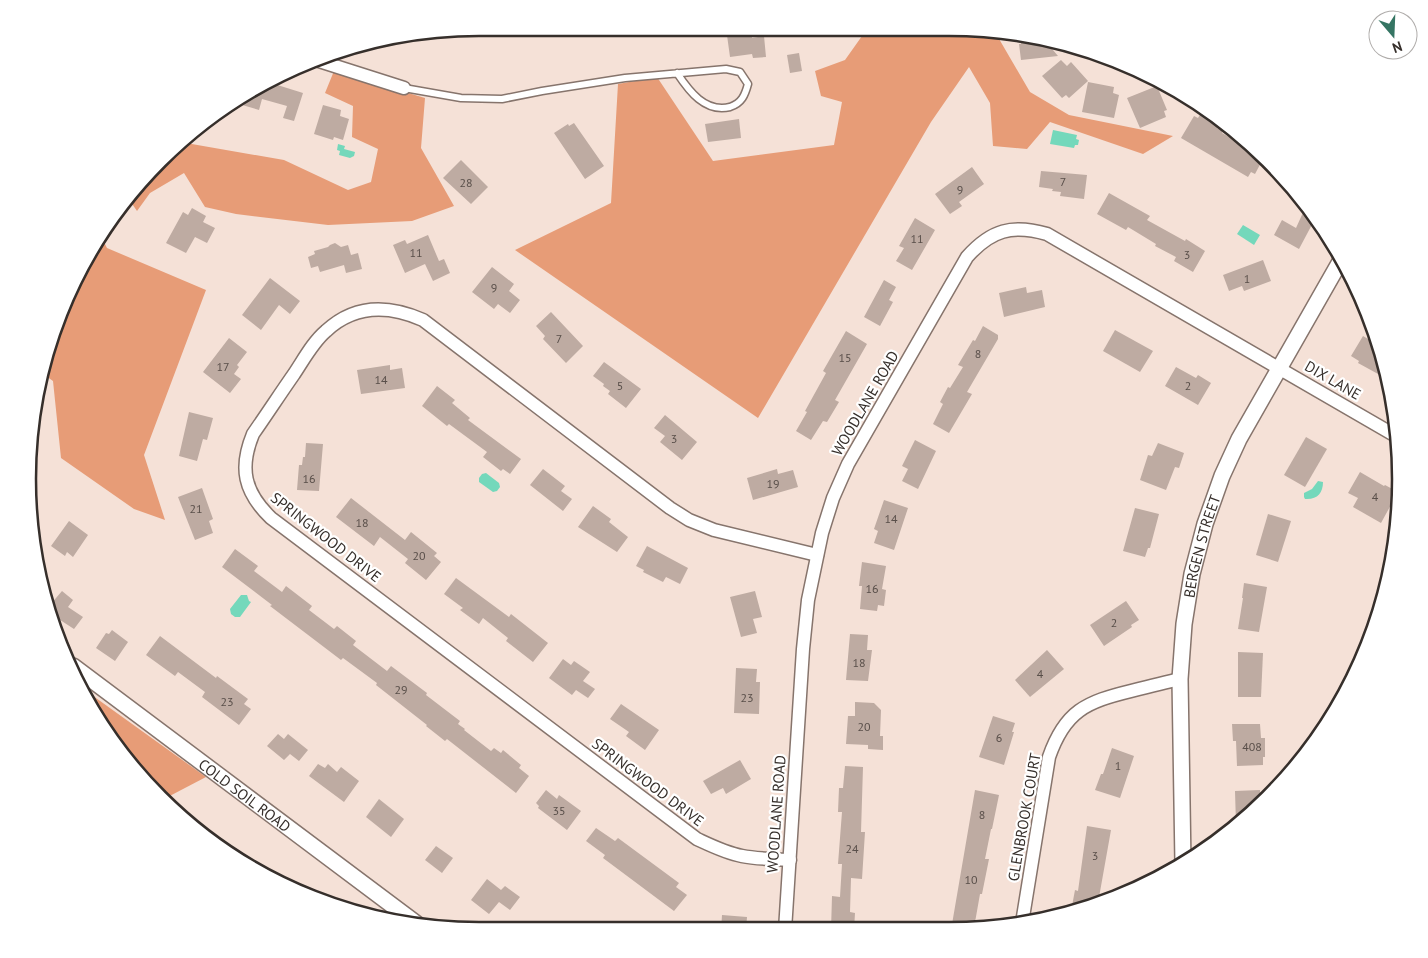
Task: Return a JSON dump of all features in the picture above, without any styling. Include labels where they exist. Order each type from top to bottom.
[{"type":"street","points":[[327,64],[404,88]]},
{"type":"street","name":"WOODLANE ROAD","points":[[786,922],[802,649],[808,600],[822,533],[833,498],[848,464],[967,257],[977,245],[1003,231],[1033,230],[1047,234],[1279,368]]},
{"type":"street","name":"BERGEN STREET","points":[[1183,854],[1180,679],[1184,624],[1192,574],[1205,524],[1222,476],[1239,439],[1337,267]]},
{"type":"street","name":"SPRINGWOOD DRIVE","points":[[790,860],[759,859],[741,856],[717,849],[697,839],[287,530],[261,508],[252,496],[247,482],[245,466],[247,449],[253,434],[314,345],[326,331],[341,320],[355,314],[389,309],[407,313],[423,320],[670,508],[690,520],[714,530],[817,555]]},
{"type":"street","name":"DIX LANE","points":[[1279,368],[1389,432]]},
{"type":"street","name":"COLD SOIL ROAD","points":[[80,672],[405,915]]},
{"type":"street","name":"GLENBROOK COURT","points":[[1023,915],[1049,757],[1055,741],[1065,725],[1078,711],[1103,698],[1180,679]]},
{"type":"lane","points":[[404,88],[461,98],[502,99],[606,81],[677,72],[726,69],[740,72],[748,84],[745,97],[734,105],[720,109],[705,104],[689,90],[677,72]]},
{"type":"shaded area","points":[[862,36],[949,36],[999,39],[1030,92],[1069,115],[1173,136],[1143,154],[1050,122],[1027,149],[993,146],[990,103],[969,67],[931,122],[758,418],[515,250],[611,203],[618,84],[657,77],[713,161],[834,145],[842,102],[821,96],[815,71],[845,60]]},
{"type":"shaded area","points":[[334,71],[425,98],[421,148],[454,206],[412,221],[328,225],[236,214],[205,207],[184,173],[150,193],[137,211],[132,204],[166,166],[190,144],[284,160],[348,190],[371,182],[378,149],[352,137],[353,106],[325,93]]},
{"type":"shaded area","points":[[1053,130],[1077,135],[1078,145],[1075,145],[1074,148],[1050,144]]},
{"type":"shaded area","points":[[338,144],[345,146],[344,149],[355,152],[354,156],[350,158],[339,155],[340,151],[337,150]]},
{"type":"shaded area","points":[[1243,225],[1260,235],[1254,245],[1237,234]]},
{"type":"shaded area","points":[[105,243],[107,248],[206,290],[144,455],[165,520],[134,509],[61,458],[53,381],[48,378],[51,364],[70,310],[82,283]]},
{"type":"shaded area","points":[[486,473],[499,483],[500,487],[497,491],[493,492],[479,482],[482,474]]},
{"type":"shaded area","points":[[1318,481],[1323,482],[1322,489],[1318,495],[1305,499],[1304,493],[1312,489]]},
{"type":"shaded area","points":[[241,595],[247,595],[251,602],[240,617],[235,617],[231,614],[230,609]]},
{"type":"shaded area","points":[[94,697],[206,777],[170,796],[128,749]]},
{"type":"building","points":[[727,36],[752,36],[752,38],[764,36],[766,57],[753,58],[752,54],[730,57]]},
{"type":"building","points":[[1019,44],[1052,48],[1058,56],[1021,60]]},
{"type":"building","points":[[799,53],[802,71],[790,73],[787,55]]},
{"type":"building","points":[[1061,60],[1067,66],[1071,62],[1088,81],[1069,98],[1066,95],[1062,98],[1042,76]]},
{"type":"building","points":[[1088,82],[1114,87],[1113,93],[1119,95],[1114,118],[1082,112]]},
{"type":"building","points":[[278,85],[303,93],[294,121],[283,118],[287,106],[262,99],[259,110],[243,105]]},
{"type":"building","points":[[1154,87],[1158,90],[1167,110],[1164,111],[1166,117],[1140,128],[1127,98]]},
{"type":"building","points":[[323,105],[341,110],[340,116],[349,119],[343,140],[334,137],[333,140],[314,134]]},
{"type":"building","points":[[1200,115],[1218,127],[1223,131],[1222,133],[1241,146],[1260,164],[1255,174],[1251,172],[1248,177],[1181,138],[1194,116],[1198,118]]},
{"type":"building","points":[[739,119],[741,138],[708,142],[705,124]]},
{"type":"building","points":[[574,123],[604,166],[585,179],[554,133],[568,124],[569,126]]},
{"type":"building","points":[[461,160],[488,187],[471,204],[443,178]]},
{"type":"building","points":[[972,167],[984,184],[959,202],[962,206],[950,214],[935,194]]},
{"type":"building","points":[[1041,171],[1087,175],[1084,199],[1060,196],[1061,192],[1039,187]]},
{"type":"building","points":[[1109,193],[1150,216],[1147,220],[1185,241],[1186,239],[1205,251],[1193,272],[1174,261],[1176,257],[1155,246],[1156,244],[1128,227],[1126,230],[1097,214]]},
{"type":"building","points":[[192,208],[206,216],[203,222],[215,228],[207,243],[195,237],[186,253],[166,243],[183,212],[188,215]]},
{"type":"building","points":[[1303,213],[1312,225],[1299,249],[1274,235],[1282,220],[1296,228]]},
{"type":"building","points":[[915,218],[935,230],[912,270],[896,261],[904,248],[899,246]]},
{"type":"building","points":[[428,235],[439,261],[444,259],[450,273],[433,281],[425,264],[405,273],[393,245],[405,240],[407,244]]},
{"type":"building","points":[[335,243],[341,247],[348,245],[351,255],[358,253],[362,269],[346,273],[344,265],[320,272],[318,266],[311,268],[308,257],[315,254],[314,251]]},
{"type":"building","points":[[1263,260],[1271,281],[1244,291],[1242,286],[1229,291],[1223,275]]},
{"type":"building","points":[[492,267],[514,284],[509,291],[520,300],[510,313],[498,304],[494,309],[472,292]]},
{"type":"building","points":[[270,278],[300,301],[290,314],[279,305],[261,330],[242,315]]},
{"type":"building","points":[[884,280],[896,287],[889,300],[893,302],[880,326],[864,317]]},
{"type":"building","points":[[1026,287],[1027,293],[1042,290],[1045,307],[1004,317],[999,293]]},
{"type":"building","points":[[551,312],[583,346],[566,363],[543,339],[545,336],[536,326]]},
{"type":"building","points":[[983,326],[998,335],[998,339],[967,392],[972,394],[949,433],[933,424],[943,404],[940,402],[948,387],[950,388],[963,367],[958,365]]},
{"type":"building","points":[[1115,330],[1153,351],[1140,372],[1103,351]]},
{"type":"building","points":[[846,331],[867,344],[835,400],[839,402],[827,422],[823,421],[811,440],[796,431],[826,373],[823,371]]},
{"type":"building","points":[[1363,336],[1369,340],[1379,375],[1358,363],[1359,361],[1351,356]]},
{"type":"building","points":[[229,338],[247,352],[237,365],[239,367],[234,374],[241,379],[230,393],[203,372]]},
{"type":"building","points":[[604,362],[641,389],[626,408],[608,394],[610,391],[593,376]]},
{"type":"building","points":[[390,365],[390,370],[402,368],[405,388],[361,394],[357,370]]},
{"type":"building","points":[[1176,367],[1196,378],[1198,375],[1211,383],[1198,405],[1165,386]]},
{"type":"building","points":[[437,386],[455,400],[452,403],[470,418],[468,420],[521,459],[510,474],[503,469],[501,471],[483,457],[487,452],[449,424],[447,426],[422,406]]},
{"type":"building","points":[[189,412],[213,418],[207,440],[203,439],[197,461],[179,456]]},
{"type":"building","points":[[665,415],[697,442],[682,460],[660,442],[665,436],[654,428]]},
{"type":"building","points":[[1306,437],[1327,449],[1305,487],[1284,475]]},
{"type":"building","points":[[915,440],[936,451],[918,489],[902,481],[908,469],[902,466]]},
{"type":"building","points":[[306,443],[323,444],[319,491],[297,490],[299,465],[302,465],[303,457],[305,457]]},
{"type":"building","points":[[1158,443],[1184,453],[1179,468],[1175,467],[1166,490],[1140,480],[1148,455],[1152,456]]},
{"type":"building","points":[[543,469],[565,486],[561,491],[572,499],[563,511],[530,485]]},
{"type":"building","points":[[777,469],[778,474],[793,470],[798,487],[753,500],[747,478]]},
{"type":"building","points":[[1360,472],[1392,489],[1391,505],[1381,523],[1353,507],[1358,498],[1348,493]]},
{"type":"building","points":[[202,488],[213,519],[209,521],[213,533],[195,540],[178,497]]},
{"type":"building","points":[[351,498],[405,540],[411,532],[437,553],[434,556],[441,562],[426,580],[405,563],[408,559],[380,537],[374,546],[336,517]]},
{"type":"building","points":[[884,500],[908,508],[894,550],[874,543],[878,531],[874,529]]},
{"type":"building","points":[[593,506],[611,519],[609,522],[628,537],[617,552],[578,527]]},
{"type":"building","points":[[1135,508],[1159,514],[1150,548],[1148,548],[1145,557],[1123,551]]},
{"type":"building","points":[[1268,514],[1291,521],[1278,562],[1256,555]]},
{"type":"building","points":[[69,521],[88,535],[73,557],[67,552],[65,556],[51,546]]},
{"type":"building","points":[[647,546],[688,568],[680,584],[666,577],[663,582],[643,572],[644,570],[636,566]]},
{"type":"building","points":[[235,549],[258,566],[254,571],[282,592],[286,586],[312,606],[309,610],[334,629],[337,626],[356,641],[353,645],[387,671],[391,666],[427,693],[426,695],[460,721],[458,724],[464,730],[491,751],[494,748],[501,753],[503,750],[521,765],[519,768],[529,776],[516,793],[447,739],[445,741],[426,726],[376,685],[377,683],[343,658],[341,660],[222,567]]},
{"type":"building","points":[[862,562],[886,566],[882,589],[886,590],[884,606],[878,605],[877,611],[860,609],[862,586],[859,586]]},
{"type":"building","points":[[456,578],[509,617],[511,614],[548,643],[533,662],[506,641],[508,638],[483,618],[479,624],[460,610],[463,608],[444,594]]},
{"type":"building","points":[[1244,583],[1267,587],[1259,632],[1238,629]]},
{"type":"building","points":[[62,591],[73,600],[68,607],[83,617],[74,629],[60,620],[53,601]]},
{"type":"building","points":[[755,591],[762,617],[753,619],[757,633],[741,637],[730,597]]},
{"type":"building","points":[[1126,601],[1139,620],[1104,646],[1090,625]]},
{"type":"building","points":[[112,630],[128,642],[115,661],[96,648],[106,633],[109,634]]},
{"type":"building","points":[[850,634],[868,635],[867,650],[872,650],[868,681],[846,680]]},
{"type":"building","points":[[160,636],[216,678],[217,676],[248,699],[244,704],[251,709],[239,725],[202,697],[205,692],[178,672],[175,676],[146,655]]},
{"type":"building","points":[[1047,650],[1064,669],[1030,697],[1015,680]]},
{"type":"building","points":[[1238,652],[1263,653],[1261,697],[1238,697]]},
{"type":"building","points":[[563,659],[571,665],[574,661],[590,672],[583,681],[595,689],[588,698],[576,690],[572,695],[549,678]]},
{"type":"building","points":[[736,668],[757,669],[756,682],[760,682],[759,714],[734,713]]},
{"type":"building","points":[[855,702],[874,703],[881,710],[880,736],[883,736],[883,750],[868,749],[868,745],[846,744],[848,716],[855,716]]},
{"type":"building","points":[[621,704],[659,730],[645,750],[626,736],[629,732],[610,719]]},
{"type":"building","points":[[993,716],[1015,723],[1004,765],[979,757]]},
{"type":"building","points":[[1232,724],[1260,724],[1261,738],[1265,738],[1263,765],[1237,766],[1236,741],[1233,741]]},
{"type":"building","points":[[278,734],[284,739],[288,734],[308,750],[299,761],[290,754],[284,760],[267,746]]},
{"type":"building","points":[[1112,748],[1134,756],[1120,798],[1095,790]]},
{"type":"building","points":[[740,760],[751,779],[726,794],[723,788],[711,794],[703,781]]},
{"type":"building","points":[[318,764],[325,768],[328,764],[337,772],[341,767],[359,781],[344,802],[309,776]]},
{"type":"building","points":[[845,766],[863,767],[861,832],[865,832],[862,879],[851,878],[850,912],[855,913],[854,922],[831,922],[832,896],[840,897],[842,864],[838,864],[842,812],[838,812],[839,788],[843,788]]},
{"type":"building","points":[[546,790],[557,799],[559,795],[581,811],[567,830],[538,808],[539,806],[536,803]]},
{"type":"building","points":[[975,790],[999,795],[985,859],[989,859],[975,921],[952,922]]},
{"type":"building","points":[[1260,790],[1260,794],[1236,816],[1235,791]]},
{"type":"building","points":[[379,799],[404,819],[391,837],[366,817]]},
{"type":"building","points":[[1087,826],[1111,830],[1099,895],[1072,904],[1075,890],[1078,891]]},
{"type":"building","points":[[596,828],[615,841],[618,838],[679,883],[676,887],[687,895],[674,911],[603,858],[605,855],[586,841]]},
{"type":"building","points":[[436,846],[453,858],[442,873],[425,860]]},
{"type":"building","points":[[487,879],[501,890],[505,886],[520,897],[510,910],[499,902],[489,914],[471,900]]},
{"type":"building","points":[[722,915],[747,917],[747,922],[722,922]]}]
